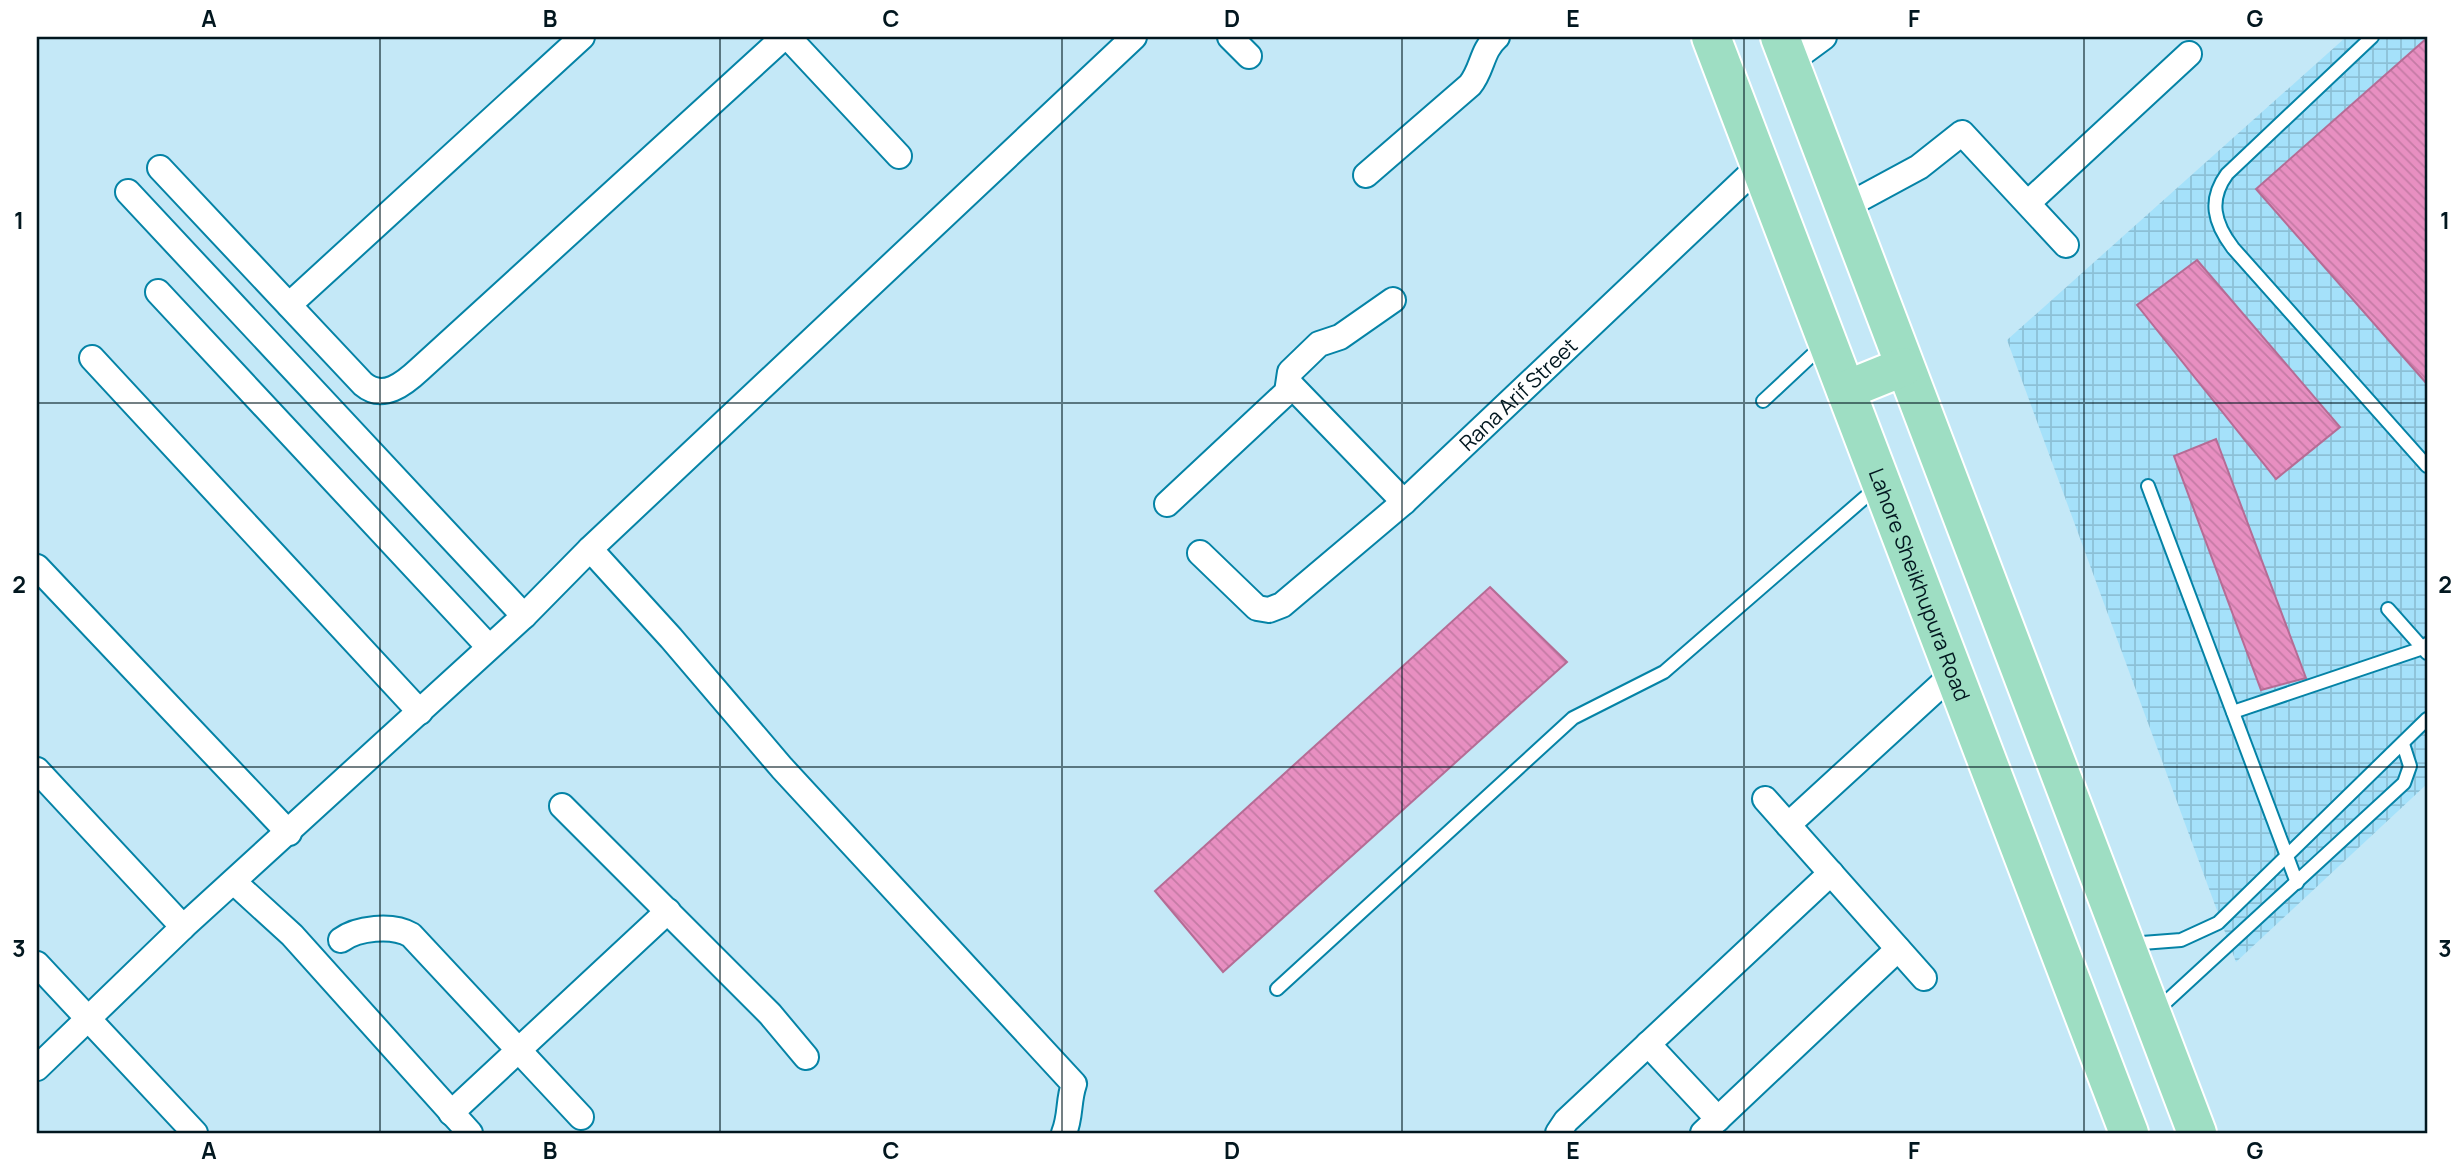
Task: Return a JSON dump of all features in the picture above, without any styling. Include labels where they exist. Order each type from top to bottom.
[{"type":"highway","name":"Lahore Sheikhupura Road","points":[[1711,37],[2129,1133]]},
{"type":"highway","points":[[1785,50],[1903,367],[2197,1133]]},
{"type":"highway","points":[[1846,390],[1903,367]]},
{"type":"street","points":[[289,305],[582,37]]},
{"type":"street","points":[[160,168],[368,388],[382,392],[398,387],[786,37],[899,156]]},
{"type":"street","points":[[37,1069],[183,927],[236,883],[488,646],[524,616],[590,549],[1134,37]]},
{"type":"street","points":[[1230,37],[1249,56]]},
{"type":"street","points":[[1366,175],[1470,85],[1479,70],[1484,50],[1497,37]]},
{"type":"street","points":[[1785,50],[1824,37]]},
{"type":"street","points":[[2028,203],[2189,54]]},
{"type":"street","points":[[1845,207],[1919,167],[1961,132],[2066,245]]},
{"type":"street","name":"Rana Arif Street","points":[[1199,553],[1257,608],[1269,610],[1282,605],[1404,502],[1759,166]]},
{"type":"street","points":[[128,192],[524,616]]},
{"type":"street","points":[[158,292],[488,646]]},
{"type":"street","points":[[1167,504],[1287,392],[1290,372],[1319,344],[1340,337],[1393,300]]},
{"type":"street","points":[[92,358],[419,712]]},
{"type":"street","points":[[1290,384],[1404,502]]},
{"type":"street","points":[[590,549],[671,638],[782,768],[1074,1084],[1064,1133]]},
{"type":"street","points":[[37,566],[289,833]]},
{"type":"street","points":[[1788,825],[1954,673]]},
{"type":"street","points":[[37,770],[183,927]]},
{"type":"street","points":[[1765,799],[1924,978]]},
{"type":"street","points":[[562,806],[770,1014],[806,1056]]},
{"type":"street","points":[[1558,1133],[1566,1121],[1831,873]]},
{"type":"street","points":[[236,883],[292,935],[470,1133]]},
{"type":"street","points":[[451,1113],[668,911]]},
{"type":"street","points":[[341,940],[352,933],[368,930],[407,932],[581,1117]]},
{"type":"street","points":[[1648,1044],[1711,1126],[1898,949]]},
{"type":"street","points":[[37,964],[195,1133]]},
{"type":"lane","points":[[2372,37],[2227,174],[2216,191],[2215,212],[2224,236],[2233,247],[2427,466]]},
{"type":"lane","points":[[1763,401],[1827,341]]},
{"type":"lane","points":[[1278,989],[1573,718],[1664,672],[1882,482]]},
{"type":"lane","points":[[2148,486],[2297,883]]},
{"type":"lane","points":[[2233,712],[2426,648],[2388,610]]},
{"type":"lane","points":[[2125,945],[2181,940],[2202,933],[2218,923],[2427,719]]},
{"type":"lane","points":[[2152,1015],[2404,783],[2410,766],[2403,744]]},
{"type":"shaded area","points":[[2346,37],[2427,37],[2427,784],[2236,962],[2007,340]]},
{"type":"building","points":[[2427,38],[2427,384],[2256,189]]},
{"type":"building","points":[[2197,260],[2340,427],[2276,479],[2137,305]]},
{"type":"building","points":[[2216,439],[2306,678],[2261,690],[2174,456]]},
{"type":"building","points":[[1490,587],[1567,662],[1223,972],[1155,891]]}]
